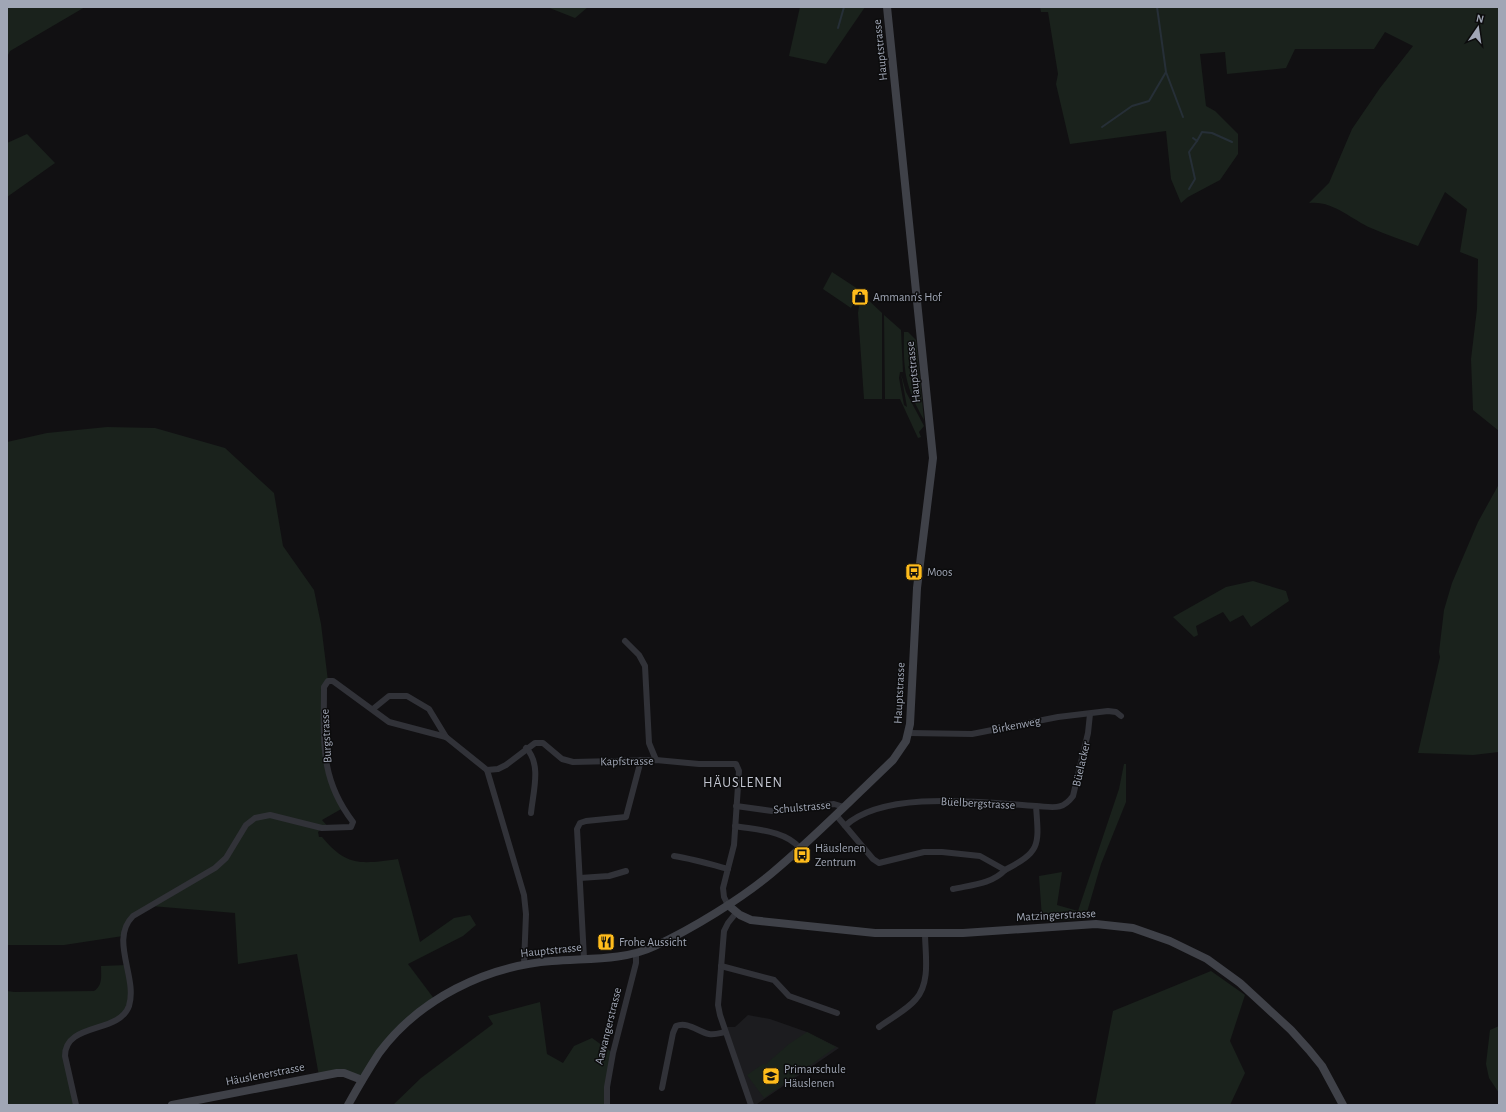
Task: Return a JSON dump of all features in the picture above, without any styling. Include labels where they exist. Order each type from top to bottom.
[{"type":"street","name":"Hauptstrasse","points":[[362,1080],[380,1053],[416,1015],[436,1000],[473,980],[524,964],[636,954],[661,944],[728,904],[758,884],[844,807],[893,760],[901,749],[909,733],[912,707],[917,588],[933,458],[887,7]]},
{"type":"street","points":[[625,641],[639,655],[645,666],[648,743],[656,760]]},
{"type":"street","name":"Burgstrasse","points":[[76,1105],[65,1056],[65,1049],[68,1042],[75,1037],[118,1018],[125,1012],[129,1005],[130,995],[123,936],[128,922],[133,916],[215,868],[226,858],[246,825],[255,818],[270,815],[322,828],[351,827],[353,822],[334,792],[328,775],[324,748],[324,687],[328,681],[333,681],[390,722],[446,737],[487,770]]},
{"type":"street","points":[[373,709],[390,696],[407,696],[429,709],[446,737]]},
{"type":"street","name":"Birkenweg","points":[[909,733],[972,734],[1058,717],[1108,711],[1116,712],[1121,716]]},
{"type":"street","name":"Büelacker","points":[[1036,806],[1060,807],[1067,804],[1073,796],[1088,732],[1090,714]]},
{"type":"street","name":"Kapfstrasse","points":[[487,770],[498,769],[506,765],[526,748],[535,743],[543,743],[562,759],[573,762],[656,760],[699,764],[736,764],[739,771],[736,806]]},
{"type":"street","points":[[526,748],[535,760],[531,813]]},
{"type":"street","points":[[584,958],[577,831],[578,826],[586,822],[626,817],[641,760]]},
{"type":"street","points":[[487,770],[524,895],[526,919],[524,964]]},
{"type":"street","name":"Büelbergstrasse","points":[[845,826],[855,817],[864,813],[906,803],[950,800],[1036,806]]},
{"type":"street","name":"Schulstrasse","points":[[736,806],[772,811],[834,804],[844,807]]},
{"type":"street","points":[[728,904],[723,893],[733,852],[736,806]]},
{"type":"street","points":[[953,889],[991,880],[1026,858],[1032,852],[1037,840],[1036,806]]},
{"type":"street","points":[[836,814],[873,859],[879,863],[924,852],[942,852],[980,856],[1005,870]]},
{"type":"street","points":[[735,826],[780,834],[794,842],[800,848]]},
{"type":"street","points":[[674,856],[699,860],[704,863],[728,869]]},
{"type":"street","points":[[580,878],[609,876],[626,871]]},
{"type":"street","name":"Matzingerstrasse","points":[[728,904],[736,913],[751,920],[784,925],[875,933],[971,933],[1096,924],[1133,928],[1170,941],[1207,960],[1240,983],[1291,1030],[1322,1066],[1342,1105]]},
{"type":"street","points":[[736,913],[725,928],[718,1005],[725,1032],[750,1105]]},
{"type":"street","points":[[879,1026],[916,999],[922,990],[925,974],[925,933]]},
{"type":"street","name":"Aawangerstrasse","points":[[607,1105],[609,1071],[636,963],[636,954]]},
{"type":"street","points":[[721,966],[774,980],[789,996],[836,1013]]},
{"type":"street","points":[[662,1088],[673,1032],[676,1026],[683,1024],[687,1025],[712,1035],[725,1032]]},
{"type":"street","name":"Häuslenerstrasse","points":[[172,1105],[337,1073],[344,1073],[362,1080]]},
{"type":"street","points":[[348,1105],[362,1080]]},
{"type":"shaded area","points":[[7,7],[85,7],[10,51],[7,57]]},
{"type":"shaded area","points":[[547,7],[588,7],[575,18]]},
{"type":"shaded area","points":[[800,7],[865,7],[826,64],[789,56]]},
{"type":"shaded area","points":[[1040,7],[1499,7],[1499,431],[1473,410],[1471,359],[1477,309],[1478,259],[1460,252],[1467,209],[1445,192],[1418,246],[1371,228],[1326,204],[1309,203],[1329,183],[1352,129],[1380,88],[1413,46],[1385,32],[1374,49],[1295,49],[1286,68],[1227,74],[1225,52],[1200,54],[1206,106],[1215,111],[1238,134],[1238,154],[1220,180],[1188,197],[1181,203],[1171,179],[1166,131],[1070,144],[1056,84],[1058,74],[1048,12],[1041,12]]},
{"type":"shaded area","points":[[27,134],[55,163],[7,197],[7,143]]},
{"type":"shaded area","points":[[832,272],[861,291],[851,308],[823,289]]},
{"type":"shaded area","points":[[865,297],[882,313],[882,399],[864,399],[858,313],[859,306]]},
{"type":"shaded area","points":[[884,315],[901,330],[903,372],[900,372],[899,378],[904,405],[907,407],[901,374],[906,392],[924,426],[919,432],[921,437],[918,438],[900,399],[885,399]]},
{"type":"shaded area","points":[[904,332],[908,332],[916,340],[924,420],[913,398],[906,378]]},
{"type":"shaded area","points":[[107,427],[155,428],[225,448],[274,493],[283,546],[314,590],[321,624],[328,681],[324,687],[328,776],[343,808],[322,820],[330,829],[322,828],[318,832],[319,837],[322,837],[339,854],[356,861],[374,862],[398,859],[420,942],[454,918],[470,915],[476,925],[463,936],[408,964],[435,1000],[397,1034],[362,1080],[356,1077],[319,1076],[297,954],[238,964],[235,913],[151,906],[133,916],[123,936],[64,945],[7,945],[7,442],[47,433]]},
{"type":"shaded area","points":[[1499,484],[1499,752],[1473,755],[1418,753],[1440,657],[1439,652],[1444,610],[1452,583],[1478,522]]},
{"type":"shaded area","points":[[1253,581],[1286,591],[1289,601],[1251,627],[1243,615],[1230,622],[1223,612],[1196,626],[1198,635],[1194,637],[1173,617],[1226,587]]},
{"type":"shaded area","points":[[1124,764],[1126,764],[1126,802],[1101,864],[1085,919],[1048,921],[1042,918],[1039,876],[1062,872],[1057,905],[1078,911],[1119,789]]},
{"type":"shaded area","points":[[127,965],[129,1005],[118,1018],[75,1037],[65,1049],[76,1105],[7,1105],[7,991],[94,991],[100,983],[101,966]]},
{"type":"shaded area","points":[[1211,971],[1245,995],[1230,1041],[1245,1073],[1230,1105],[1095,1105],[1113,1011]]},
{"type":"shaded area","points":[[540,1002],[547,1054],[563,1063],[574,1046],[592,1038],[613,1053],[607,1105],[393,1105],[421,1078],[493,1024],[488,1016]]},
{"type":"shaded area","name":"Primarschule Häuslenen","points":[[748,1015],[770,1019],[807,1032],[839,1048],[757,1104],[752,1104],[727,1027],[735,1027]]},
{"type":"shaded area","points":[[1499,1026],[1499,1093],[1489,1078],[1486,1064],[1490,1030]]},
{"type":"shaded area","points":[[807,1032],[836,1047],[764,1098],[747,1075],[763,1064],[765,1065],[789,1044]]},
{"type":"waterway","points":[[838,28],[844,7]]},
{"type":"waterway","points":[[1102,127],[1132,106],[1149,101],[1166,72],[1157,7]]},
{"type":"waterway","points":[[1166,72],[1183,117]]},
{"type":"waterway","points":[[1193,138],[1197,141],[1202,132],[1212,133],[1232,142]]},
{"type":"waterway","points":[[1189,189],[1195,179],[1189,152],[1197,141]]},
{"type":"place","name":"Ammann's Hof","points":[[860,297]]},
{"type":"place","name":"Moos","points":[[914,572]]},
{"type":"place","name":"Häuslenen Zentrum","points":[[802,855]]},
{"type":"place","name":"Frohe Aussicht","points":[[606,942]]},
{"type":"place","name":"Primarschule Häuslenen","points":[[771,1076]]},
{"type":"district","name":"HÄUSLENEN","points":[[743,782]]}]
